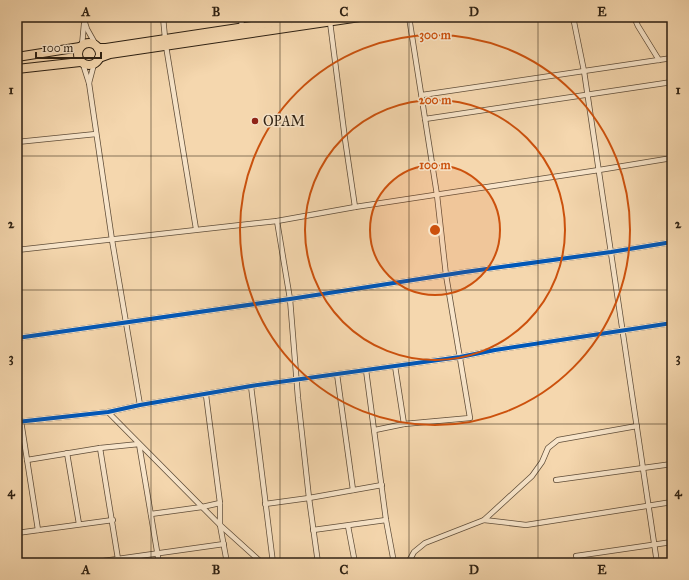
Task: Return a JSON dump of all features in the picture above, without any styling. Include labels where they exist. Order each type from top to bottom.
[{"type":"highway","points":[[17,68],[81,63],[88,66],[110,54],[166,42],[310,17]]},
{"type":"highway","points":[[17,57],[81,46],[88,43],[97,47],[106,48],[330,22],[360,17]]},
{"type":"highway","points":[[81,46],[77,53],[81,63]]},
{"type":"highway","points":[[97,47],[100,51],[97,61]]},
{"type":"street","points":[[163,17],[196,229]]},
{"type":"street","points":[[241,17],[242,28]]},
{"type":"street","points":[[375,430],[404,424],[470,418],[446,275],[437,195],[409,17]]},
{"type":"street","points":[[573,17],[588,95],[657,563]]},
{"type":"street","points":[[634,17],[659,60]]},
{"type":"street","points":[[81,46],[84,19]]},
{"type":"street","points":[[84,19],[97,47]]},
{"type":"street","points":[[330,22],[355,207]]},
{"type":"street","points":[[422,95],[672,58]]},
{"type":"street","points":[[89,83],[97,61]]},
{"type":"street","points":[[81,63],[89,83],[112,240],[140,405]]},
{"type":"street","points":[[425,119],[672,82]]},
{"type":"street","points":[[17,142],[96,134]]},
{"type":"street","points":[[17,250],[277,221],[355,207],[672,158]]},
{"type":"street","points":[[277,221],[290,299],[296,380],[318,563]]},
{"type":"street","points":[[17,338],[672,242]]},
{"type":"street","points":[[38,530],[19,421],[108,412],[251,386],[460,357],[495,350],[672,324]]},
{"type":"street","points":[[395,366],[404,424]]},
{"type":"street","points":[[366,370],[386,520],[394,563]]},
{"type":"street","points":[[337,374],[353,490]]},
{"type":"street","points":[[251,386],[273,563]]},
{"type":"street","points":[[206,395],[220,503],[220,525],[227,563]]},
{"type":"street","points":[[108,412],[220,525],[262,563]]},
{"type":"street","points":[[408,563],[414,552],[425,543],[484,520],[532,476],[542,462],[548,448],[558,440],[637,426]]},
{"type":"street","points":[[27,460],[100,448],[139,444]]},
{"type":"street","points":[[139,444],[159,563]]},
{"type":"street","points":[[100,448],[113,520],[118,559]]},
{"type":"street","points":[[68,453],[79,524]]},
{"type":"street","points":[[556,480],[672,464]]},
{"type":"street","points":[[265,504],[382,485]]},
{"type":"street","points":[[484,520],[526,525],[672,502]]},
{"type":"street","points":[[151,514],[220,503]]},
{"type":"street","points":[[17,533],[113,520]]},
{"type":"street","points":[[313,530],[386,520]]},
{"type":"street","points":[[348,526],[355,563]]},
{"type":"street","points":[[576,556],[672,542]]},
{"type":"street","points":[[89,563],[224,544]]},
{"type":"cycle path","points":[[17,338],[672,242]]},
{"type":"cycle path","points":[[17,422],[108,412],[251,386],[460,357],[495,350],[672,323]]},
{"type":"place","name":"OPAM","points":[[255,121]]}]
